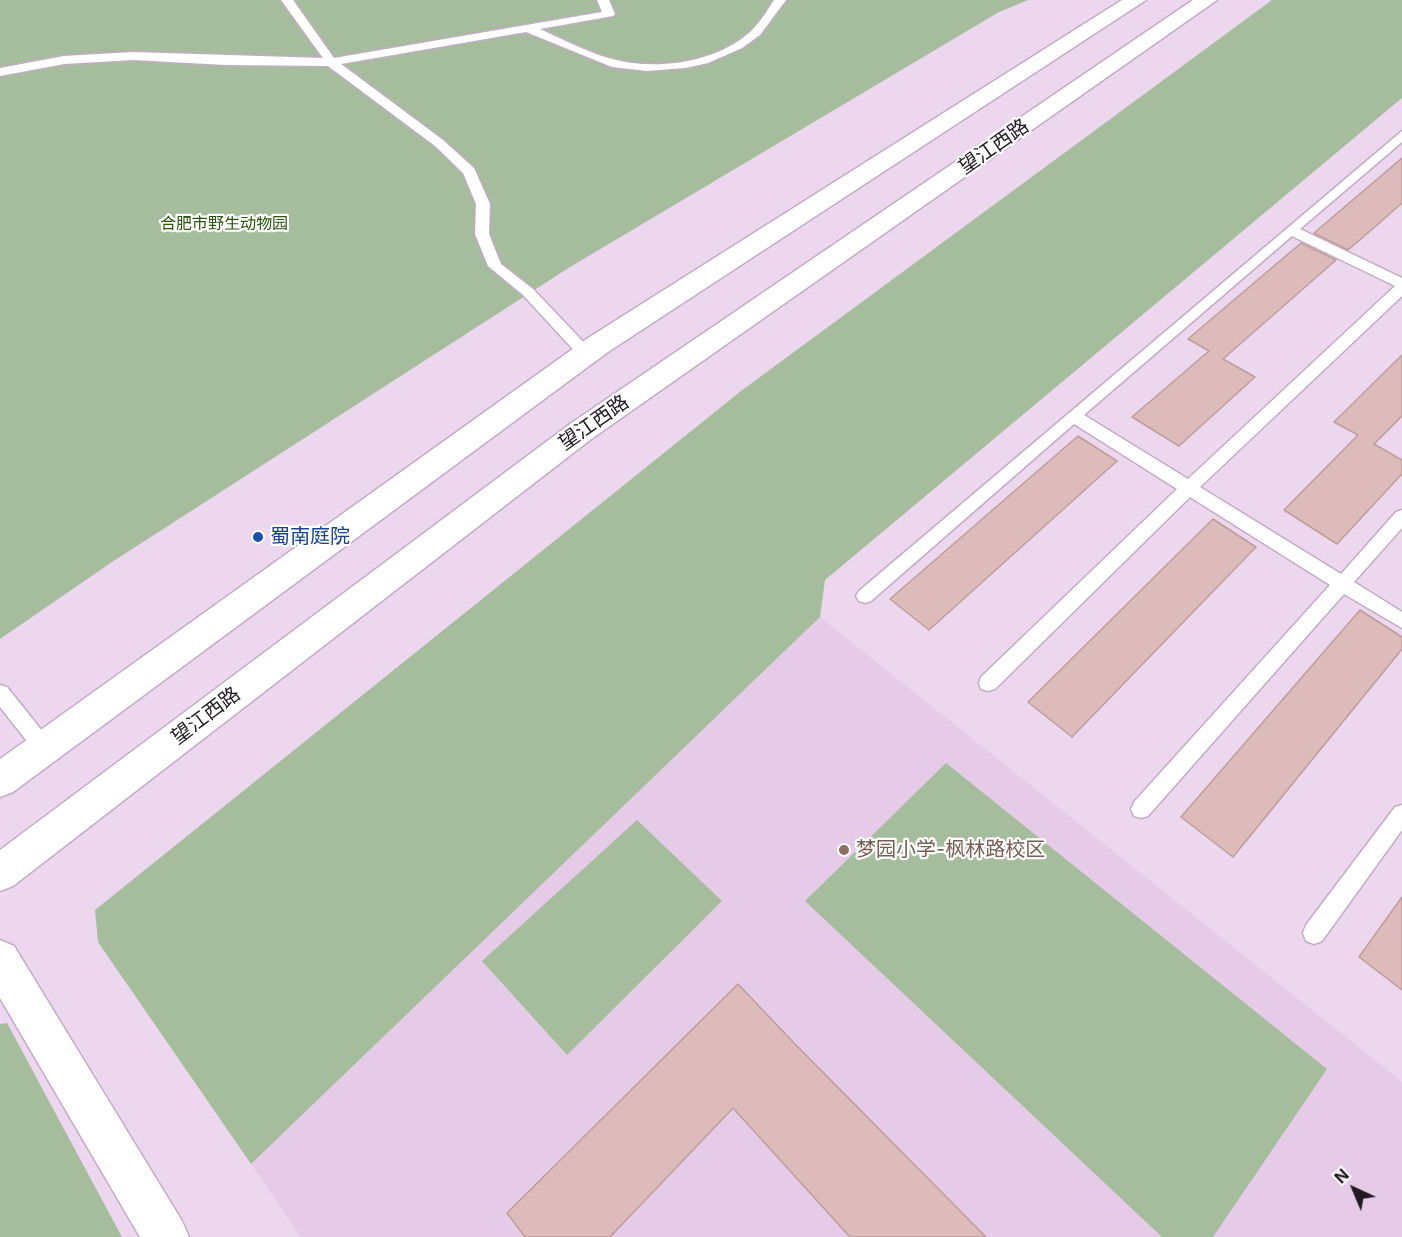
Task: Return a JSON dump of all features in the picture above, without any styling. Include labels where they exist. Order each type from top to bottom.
[{"type":"main road","points":[[0,780],[586,354],[1136,0]]},
{"type":"main road","name":"望江西路","points":[[0,873],[580,432],[1207,0]]},
{"type":"main road","points":[[0,960],[166,1237]]},
{"type":"lane","points":[[287,0],[331,62],[439,143],[469,171],[483,204],[482,234],[495,266],[528,292],[586,354]]},
{"type":"lane","points":[[0,72],[64,60],[133,56],[226,61],[331,62],[609,14],[603,0]]},
{"type":"lane","points":[[527,28],[614,64],[638,68],[662,66],[695,61],[738,46],[763,24],[780,0]]},
{"type":"lane","points":[[865,596],[1402,135]]},
{"type":"lane","points":[[988,683],[1402,286],[1291,230]]},
{"type":"lane","points":[[1073,416],[1402,621]]},
{"type":"lane","points":[[1141,808],[1402,517]]},
{"type":"lane","points":[[0,693],[44,748]]},
{"type":"lane","points":[[1314,933],[1402,814]]},
{"type":"shaded area","name":"梦园小学-枫林路校区","points":[[820,617],[1402,1082],[1402,1237],[301,1237],[251,1164]]},
{"type":"green space","name":"合肥市野生动物园","points":[[0,0],[1028,0],[999,12],[570,267],[112,562],[0,639]]},
{"type":"green space","points":[[1272,0],[1402,0],[1402,98],[825,580],[820,617],[251,1164],[98,942],[95,910],[741,391]]},
{"type":"green space","points":[[946,763],[1327,1069],[1213,1237],[1162,1237],[805,901]]},
{"type":"green space","points":[[637,820],[722,901],[567,1055],[482,961]]},
{"type":"green space","points":[[7,1023],[122,1237],[0,1237],[0,1024]]},
{"type":"building","points":[[1402,158],[1402,203],[1361,239],[1348,250],[1314,233]]},
{"type":"building","points":[[1301,243],[1336,260],[1223,359],[1255,377],[1179,446],[1132,417],[1209,351],[1188,339]]},
{"type":"building","points":[[1402,355],[1402,416],[1374,444],[1402,460],[1402,474],[1337,544],[1284,510],[1358,435],[1334,422]]},
{"type":"building","points":[[1078,436],[1117,461],[929,630],[890,599]]},
{"type":"building","points":[[1213,519],[1256,547],[1072,737],[1028,702]]},
{"type":"building","points":[[1360,610],[1402,637],[1402,649],[1233,857],[1181,817]]},
{"type":"building","points":[[1402,897],[1402,990],[1359,957]]},
{"type":"building","points":[[738,984],[986,1237],[850,1237],[733,1108],[610,1237],[525,1237],[507,1213]]},
{"type":"place","name":"蜀南庭院","points":[[258,537]]},
{"type":"place","name":"梦园小学-枫林路校区","points":[[844,850]]}]
